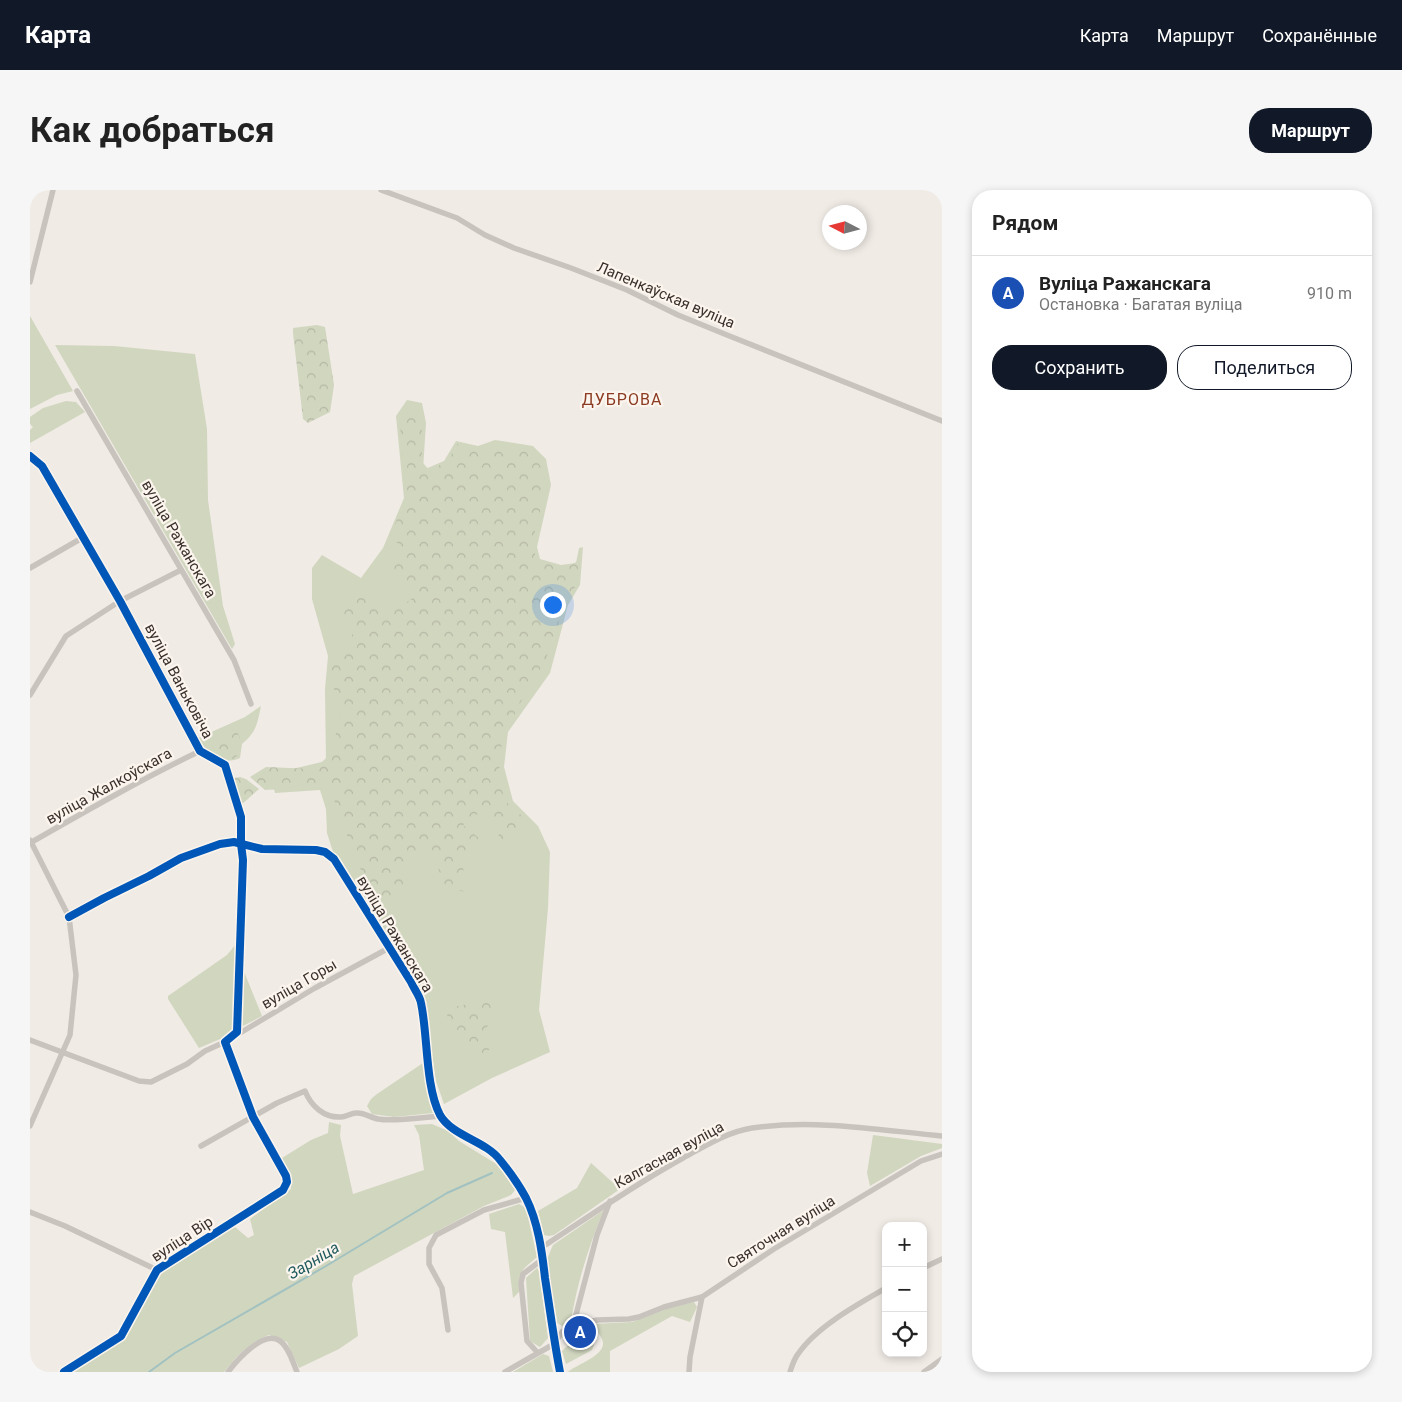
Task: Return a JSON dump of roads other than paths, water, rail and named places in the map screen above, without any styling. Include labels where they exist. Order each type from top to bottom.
[{"type":"street","points":[[30,282],[53,190]]},
{"type":"street","name":"Лапенкаўская вуліца","points":[[382,190],[457,218],[485,236],[514,248],[627,290],[702,325],[942,421]]},
{"type":"street","name":"вуліца Ражанскага","points":[[77,391],[234,660],[251,704]]},
{"type":"street","name":"вуліца Ваньковіча","points":[[30,456],[42,466],[120,601],[200,751],[225,765],[241,817],[243,860],[237,1032],[225,1042]]},
{"type":"street","points":[[30,568],[82,538]]},
{"type":"street","points":[[30,695],[32,686],[66,636],[120,601],[181,570]]},
{"type":"street","name":"вуліца Жалкоўскага","points":[[30,842],[114,795],[200,751]]},
{"type":"street","points":[[30,842],[69,917],[76,975],[70,1035],[64,1053],[30,1126]]},
{"type":"street","points":[[69,917],[181,858],[220,844],[234,842],[241,844]]},
{"type":"street","name":"вуліца Ражанскага","points":[[241,844],[262,849],[316,850],[325,852],[334,859],[421,1001],[434,1101],[441,1116]]},
{"type":"street","name":"вуліца Горы","points":[[30,1040],[139,1081],[151,1082],[389,948]]},
{"type":"street","points":[[225,1042],[253,1118]]},
{"type":"street","points":[[202,1146],[277,1103],[305,1092],[309,1100],[320,1112],[332,1116],[342,1117],[356,1113],[378,1119],[441,1116],[452,1127],[491,1150],[500,1159],[526,1198],[536,1226],[541,1248],[554,1344],[560,1372]]},
{"type":"street","name":"вуліца Вір","points":[[64,1372],[121,1336],[157,1270],[284,1190],[286,1176],[253,1118]]},
{"type":"street","name":"Калгасная вуліца","points":[[541,1248],[610,1201],[717,1139],[752,1128],[822,1123],[942,1136]]},
{"type":"street","name":"Святочная вуліца","points":[[573,1326],[597,1320],[638,1317],[664,1307],[702,1297],[774,1249],[920,1161],[942,1154]]},
{"type":"street","points":[[448,1330],[442,1288],[429,1264],[429,1248],[436,1235],[484,1210],[526,1198]]},
{"type":"street","points":[[505,1372],[554,1344],[562,1332],[573,1326],[598,1235],[610,1201]]},
{"type":"street","points":[[30,1212],[157,1270]]},
{"type":"street","points":[[925,1267],[942,1259]]},
{"type":"street","points":[[537,1352],[527,1341],[521,1283],[523,1274],[543,1260]]},
{"type":"street","points":[[790,1372],[797,1354],[816,1334],[860,1303],[882,1290]]},
{"type":"street","points":[[689,1372],[690,1357],[702,1297]]},
{"type":"street","points":[[228,1372],[238,1359],[253,1346],[266,1339],[274,1338],[284,1345],[296,1372]]},
{"type":"street","points":[[924,1372],[942,1360]]},
{"type":"waterway","name":"Зарніца","points":[[149,1372],[175,1353],[326,1266],[447,1193],[492,1173]]},
{"type":"place","name":"Вуліца Ражанскага","points":[[580,1332]]},
{"type":"district","name":"ДУБРОВА","points":[[622,399]]}]
